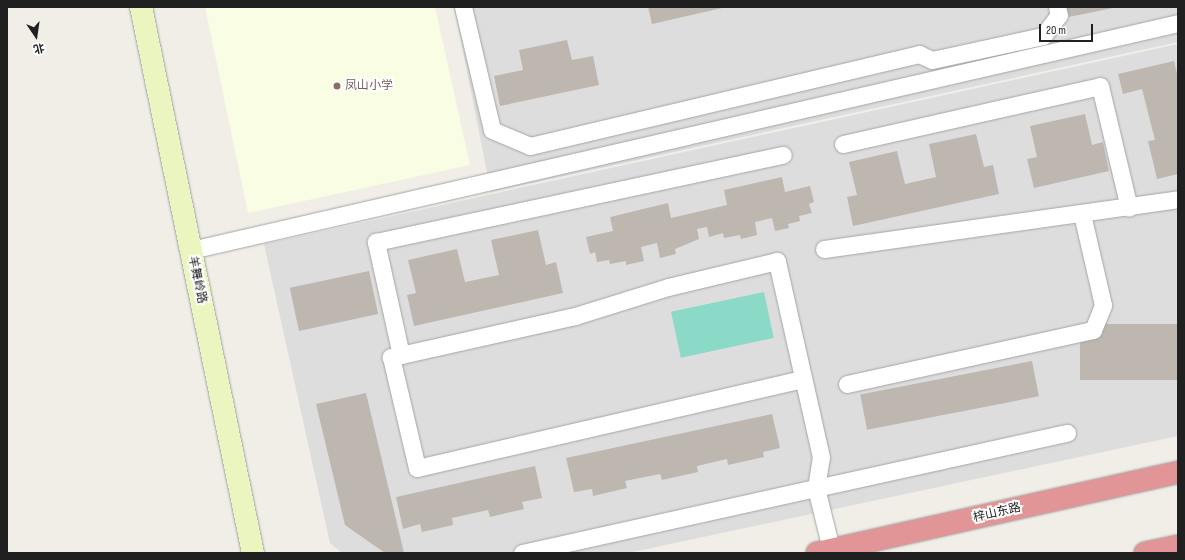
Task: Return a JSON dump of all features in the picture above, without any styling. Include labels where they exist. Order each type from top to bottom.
[{"type":"highway","name":"梓山东路","points":[[827,552],[1178,472]]},
{"type":"highway","points":[[1146,553],[1178,546]]},
{"type":"street","name":"羊舞岭路","points":[[141,7],[253,553]]},
{"type":"street","points":[[463,7],[492,130],[530,146],[919,54],[932,60],[1044,36],[1059,15],[1057,7]]},
{"type":"street","points":[[191,250],[1178,23]]},
{"type":"street","points":[[843,144],[1100,86],[1129,208]]},
{"type":"street","points":[[401,355],[376,242],[783,155]]},
{"type":"street","points":[[824,249],[1129,208],[1178,199]]},
{"type":"street","points":[[847,384],[1093,330],[1103,305],[1082,214]]},
{"type":"street","points":[[802,379],[417,468],[391,357],[575,316],[668,287],[777,261],[820,457],[816,488],[827,552]]},
{"type":"street","points":[[522,553],[1067,433]]},
{"type":"shaded area","name":"凤山小学","points":[[205,7],[435,7],[470,165],[248,213]]},
{"type":"shaded area","points":[[454,7],[1178,7],[1178,42],[491,192]]},
{"type":"shaded area","points":[[1178,44],[1178,436],[628,553],[342,553],[330,543],[264,244]]},
{"type":"green space","points":[[764,292],[774,338],[681,358],[671,312]]},
{"type":"building","points":[[648,7],[722,7],[722,8],[652,24]]},
{"type":"building","points":[[1066,7],[1113,7],[1113,8],[1069,17]]},
{"type":"building","points":[[567,40],[572,60],[593,56],[599,85],[500,106],[494,76],[523,70],[519,50]]},
{"type":"building","points":[[1174,61],[1178,78],[1178,174],[1157,179],[1148,141],[1155,140],[1142,89],[1123,94],[1118,74]]},
{"type":"building","points":[[1085,114],[1092,145],[1103,142],[1109,171],[1034,188],[1027,159],[1037,157],[1030,126]]},
{"type":"building","points":[[976,134],[984,167],[993,165],[999,194],[853,226],[847,197],[857,195],[849,162],[897,151],[905,184],[936,177],[929,144]]},
{"type":"building","points":[[782,177],[785,192],[810,186],[814,202],[809,204],[812,213],[799,216],[800,221],[788,224],[789,228],[775,231],[772,218],[755,222],[757,235],[741,239],[740,235],[724,238],[723,233],[709,237],[707,227],[697,229],[699,239],[675,249],[676,254],[660,258],[657,243],[641,247],[644,261],[626,265],[626,261],[610,264],[609,260],[597,262],[595,252],[590,254],[586,237],[613,231],[610,217],[668,203],[671,218],[727,205],[724,190]]},
{"type":"building","points":[[538,230],[546,265],[556,262],[563,293],[414,326],[407,295],[416,293],[408,260],[457,249],[465,282],[499,275],[491,240]]},
{"type":"building","points":[[369,271],[378,314],[299,331],[290,288]]},
{"type":"building","points":[[1080,324],[1178,324],[1178,380],[1080,380]]},
{"type":"building","points":[[1032,361],[1039,396],[867,430],[860,394]]},
{"type":"building","points":[[366,393],[404,553],[385,553],[345,525],[316,404]]},
{"type":"building","points":[[772,414],[780,448],[763,452],[764,457],[728,465],[727,459],[697,466],[698,472],[662,480],[660,474],[625,481],[627,488],[593,496],[592,489],[574,492],[566,458]]},
{"type":"building","points":[[535,466],[542,498],[522,502],[524,509],[490,517],[488,510],[452,518],[453,525],[422,532],[420,524],[403,529],[396,497]]},
{"type":"place","name":"凤山小学","points":[[337,86]]}]
